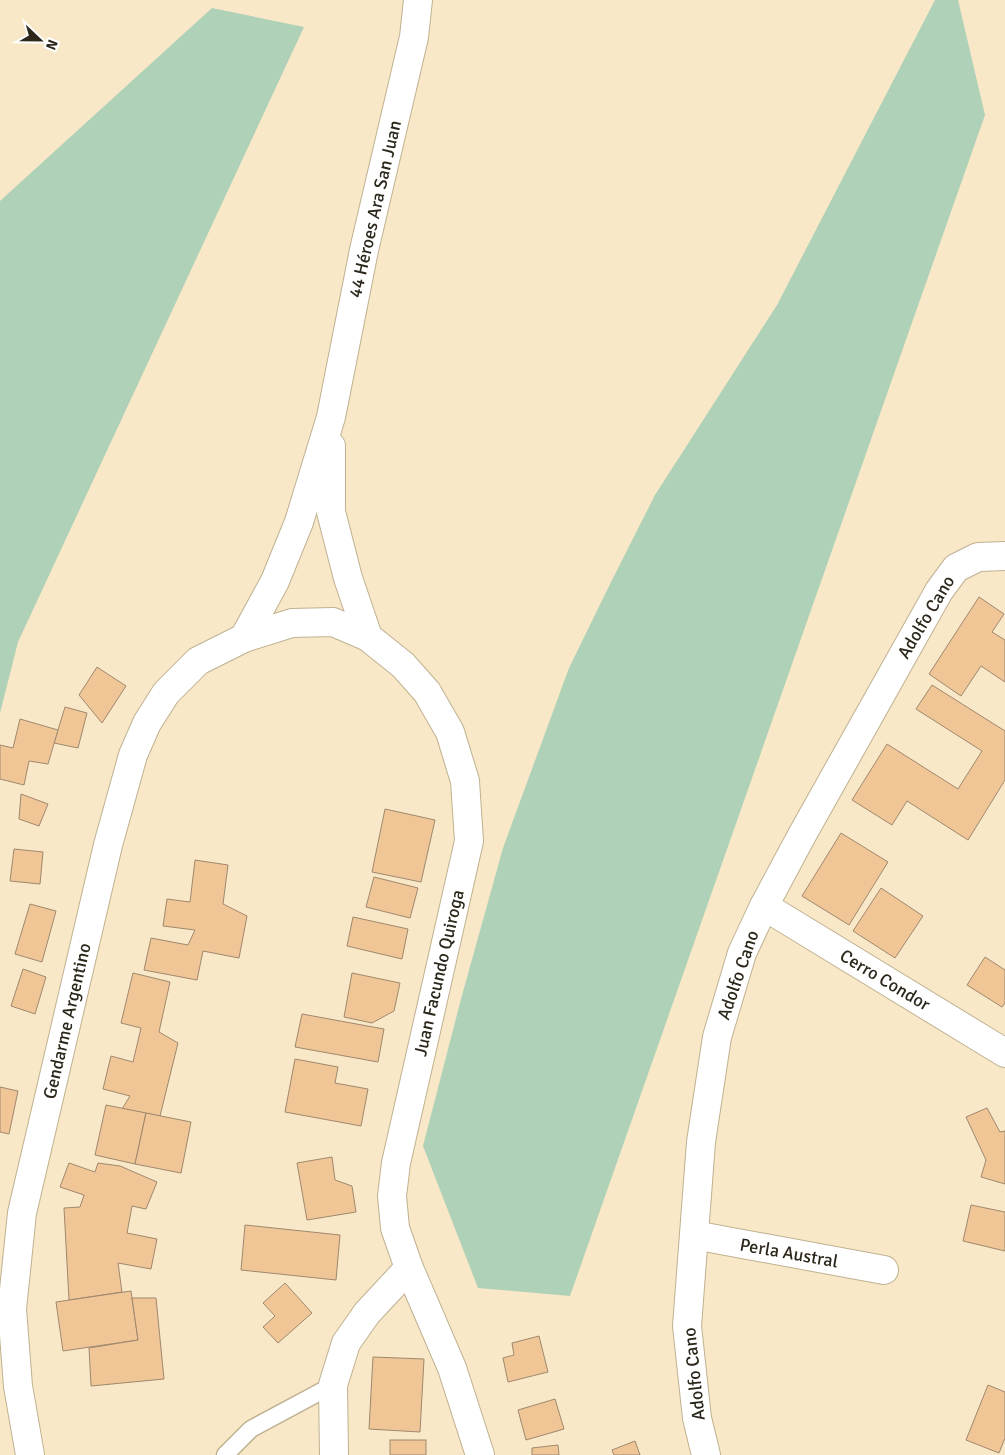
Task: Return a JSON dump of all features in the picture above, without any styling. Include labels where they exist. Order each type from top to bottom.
[{"type":"street","name":"44 Héroes Ara San Juan","points":[[244,638],[274,581],[299,522],[331,417],[364,250],[414,37],[418,0]]},
{"type":"street","name":"44 Héroes Ara San Juan","points":[[331,417],[330,512],[348,578],[368,637]]},
{"type":"street","name":"Adolfo Cano","points":[[706,1455],[697,1418],[687,1326],[701,1142],[717,1037],[742,953],[764,906],[802,835],[938,591],[956,568],[978,557],[1005,556]]},
{"type":"street","name":"Juan Facundo Quiroga","points":[[244,638],[292,624],[333,622],[368,637],[403,665],[427,692],[450,732],[465,780],[469,841],[396,1162],[392,1196],[396,1228],[409,1268],[452,1368],[480,1455]]},
{"type":"street","name":"Gendarme Argentino","points":[[30,1455],[18,1386],[12,1309],[22,1214],[108,845],[133,755],[147,723],[166,693],[198,660],[244,638]]},
{"type":"street","name":"Cerro Condor","points":[[764,906],[1005,1053]]},
{"type":"street","name":"Perla Austral","points":[[694,1235],[884,1270]]},
{"type":"street","points":[[334,1455],[333,1385],[346,1343],[367,1313],[409,1268]]},
{"type":"lane","points":[[225,1455],[251,1429],[333,1385]]},
{"type":"green space","points":[[935,0],[958,0],[985,115],[570,1296],[478,1288],[423,1146],[503,848],[569,668],[655,495],[777,305]]},
{"type":"green space","points":[[212,8],[304,27],[18,642],[0,713],[0,201]]},
{"type":"building","points":[[979,597],[1004,614],[992,632],[1005,640],[1005,682],[981,666],[961,696],[929,674]]},
{"type":"building","points":[[97,667],[126,686],[102,723],[79,695]]},
{"type":"building","points":[[932,685],[1005,731],[1005,780],[968,840],[907,801],[892,825],[852,800],[887,744],[958,789],[982,751],[916,709]]},
{"type":"building","points":[[65,707],[87,713],[78,748],[54,743]]},
{"type":"building","points":[[20,719],[58,730],[48,764],[29,761],[24,785],[0,779],[0,745],[13,748]]},
{"type":"building","points":[[21,794],[48,804],[39,826],[19,819]]},
{"type":"building","points":[[385,809],[435,820],[421,882],[372,872]]},
{"type":"building","points":[[841,833],[888,862],[849,925],[802,896]]},
{"type":"building","points":[[14,849],[43,852],[40,884],[10,881]]},
{"type":"building","points":[[195,860],[228,865],[223,904],[247,916],[239,958],[203,951],[197,980],[144,970],[151,938],[188,945],[195,930],[163,926],[167,899],[190,902]]},
{"type":"building","points":[[374,877],[418,888],[410,918],[366,907]]},
{"type":"building","points":[[881,888],[923,916],[895,958],[853,931]]},
{"type":"building","points":[[30,904],[56,911],[42,962],[15,954]]},
{"type":"building","points":[[353,917],[408,929],[402,959],[347,946]]},
{"type":"building","points":[[985,957],[1005,970],[1005,1003],[1002,1007],[967,985]]},
{"type":"building","points":[[23,969],[46,977],[35,1014],[11,1006]]},
{"type":"building","points":[[133,973],[170,982],[159,1032],[178,1043],[160,1116],[122,1109],[130,1096],[103,1089],[111,1056],[133,1062],[141,1028],[121,1023]]},
{"type":"building","points":[[352,973],[400,983],[394,1011],[372,1023],[344,1017]]},
{"type":"building","points":[[302,1014],[384,1029],[378,1062],[295,1047]]},
{"type":"building","points":[[295,1059],[338,1067],[335,1083],[368,1089],[361,1126],[285,1112]]},
{"type":"building","points":[[0,1087],[18,1091],[9,1134],[0,1132]]},
{"type":"building","points":[[106,1105],[146,1113],[135,1164],[95,1155]]},
{"type":"building","points":[[987,1108],[1000,1132],[1005,1131],[1005,1184],[981,1177],[986,1160],[966,1117]]},
{"type":"building","points":[[146,1113],[191,1122],[181,1173],[135,1164]]},
{"type":"building","points":[[332,1157],[335,1180],[352,1186],[356,1212],[307,1220],[297,1163]]},
{"type":"building","points":[[69,1163],[95,1172],[98,1163],[120,1166],[157,1182],[146,1209],[132,1206],[127,1233],[157,1239],[151,1269],[118,1263],[122,1292],[69,1300],[64,1208],[80,1207],[84,1195],[60,1187]]},
{"type":"building","points":[[971,1205],[1005,1212],[1005,1251],[963,1241]]},
{"type":"building","points":[[245,1225],[340,1235],[336,1280],[241,1270]]},
{"type":"building","points":[[285,1283],[312,1313],[278,1343],[263,1327],[275,1316],[263,1303]]},
{"type":"building","points":[[131,1291],[138,1340],[63,1351],[56,1302]]},
{"type":"building","points":[[132,1298],[156,1298],[164,1379],[91,1386],[89,1348],[138,1340]]},
{"type":"building","points":[[539,1336],[548,1372],[508,1382],[503,1358],[514,1355],[512,1343]]},
{"type":"building","points":[[373,1357],[424,1359],[420,1432],[369,1429]]},
{"type":"building","points":[[988,1385],[1005,1392],[1005,1438],[999,1453],[966,1440]]},
{"type":"building","points":[[555,1399],[564,1429],[526,1440],[518,1410]]},
{"type":"building","points":[[390,1440],[426,1440],[426,1455],[390,1455]]},
{"type":"building","points":[[635,1441],[640,1455],[614,1455],[612,1450]]},
{"type":"building","points":[[558,1445],[559,1455],[532,1455],[532,1448]]}]
